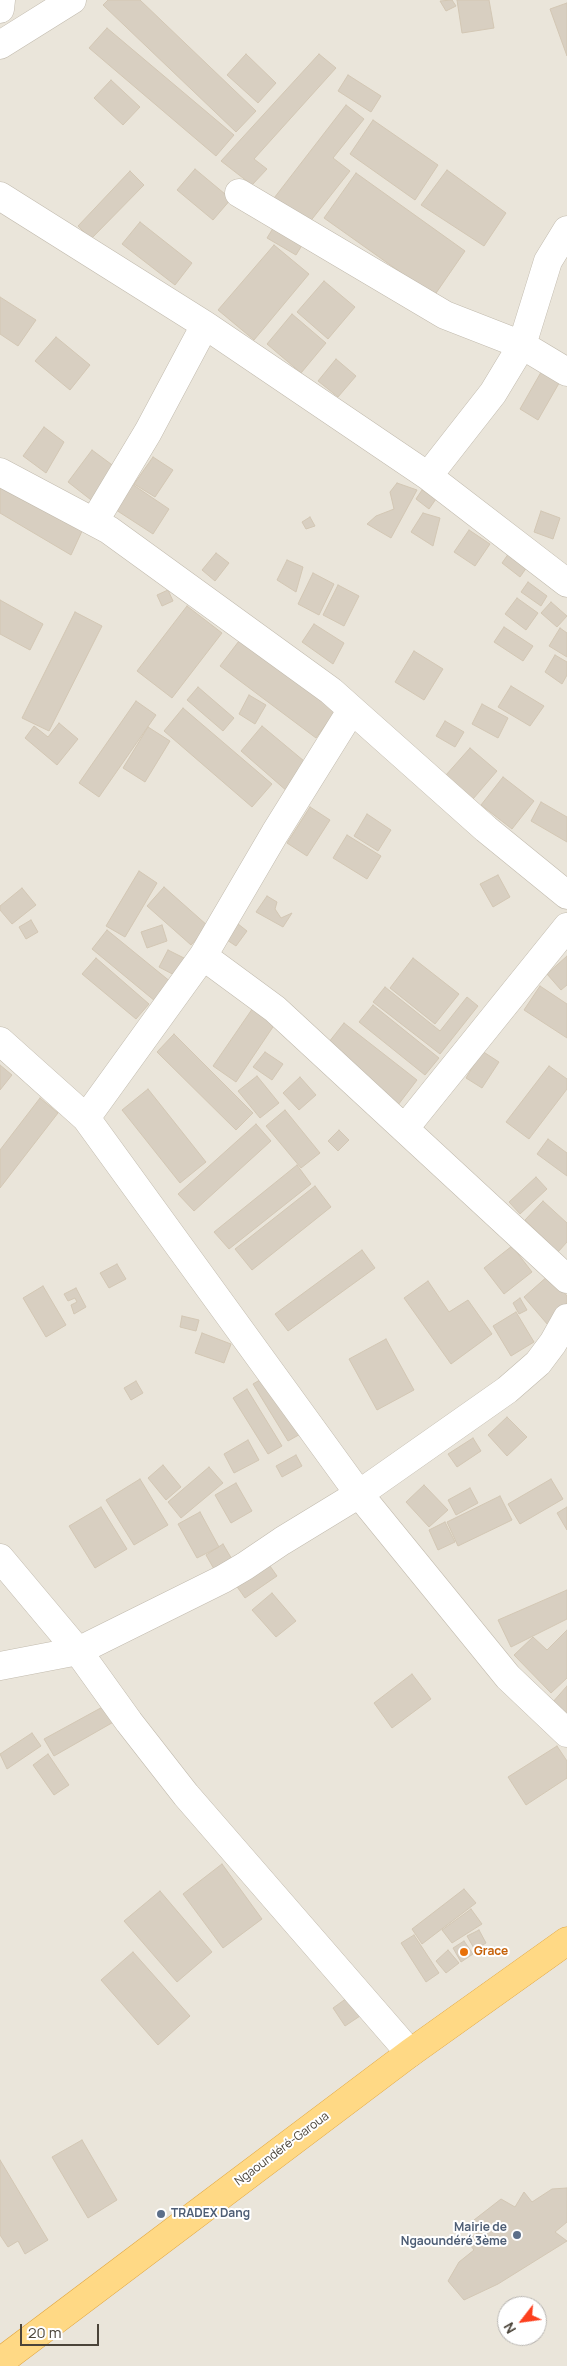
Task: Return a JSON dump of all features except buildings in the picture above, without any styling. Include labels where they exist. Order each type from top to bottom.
[{"type":"highway","name":"Ngaoundéré-Garoua","points":[[0,2362],[410,2053],[567,1941]]},
{"type":"street","points":[[0,9],[1,0]]},
{"type":"street","points":[[0,45],[72,0]]},
{"type":"street","points":[[239,193],[445,314],[522,346],[567,372]]},
{"type":"street","points":[[0,196],[205,325],[428,476],[567,583]]},
{"type":"street","points":[[428,476],[493,393],[522,346],[548,262],[567,230]]},
{"type":"street","points":[[94,522],[148,432],[205,325]]},
{"type":"street","points":[[0,472],[110,530],[331,691],[351,711],[486,829],[567,895]]},
{"type":"street","points":[[86,1118],[204,956],[275,833],[351,711]]},
{"type":"street","points":[[405,1128],[567,927]]},
{"type":"street","points":[[204,956],[276,1009],[567,1279]]},
{"type":"street","points":[[0,1041],[86,1118],[359,1494],[508,1677],[567,1733]]},
{"type":"street","points":[[0,1666],[78,1651],[223,1579],[359,1494],[507,1390],[538,1363],[553,1343],[567,1318]]},
{"type":"street","points":[[0,1558],[78,1651],[129,1722],[186,1795],[410,2053]]},
{"type":"shaded area","points":[[0,0],[567,0],[567,2366],[0,2366]]},
{"type":"place","name":"Grace","points":[[464,1952]]},
{"type":"place","name":"TRADEX Dang","points":[[161,2214]]},
{"type":"place","name":"Mairie de Ngaoundéré 3ème","points":[[517,2235]]}]
